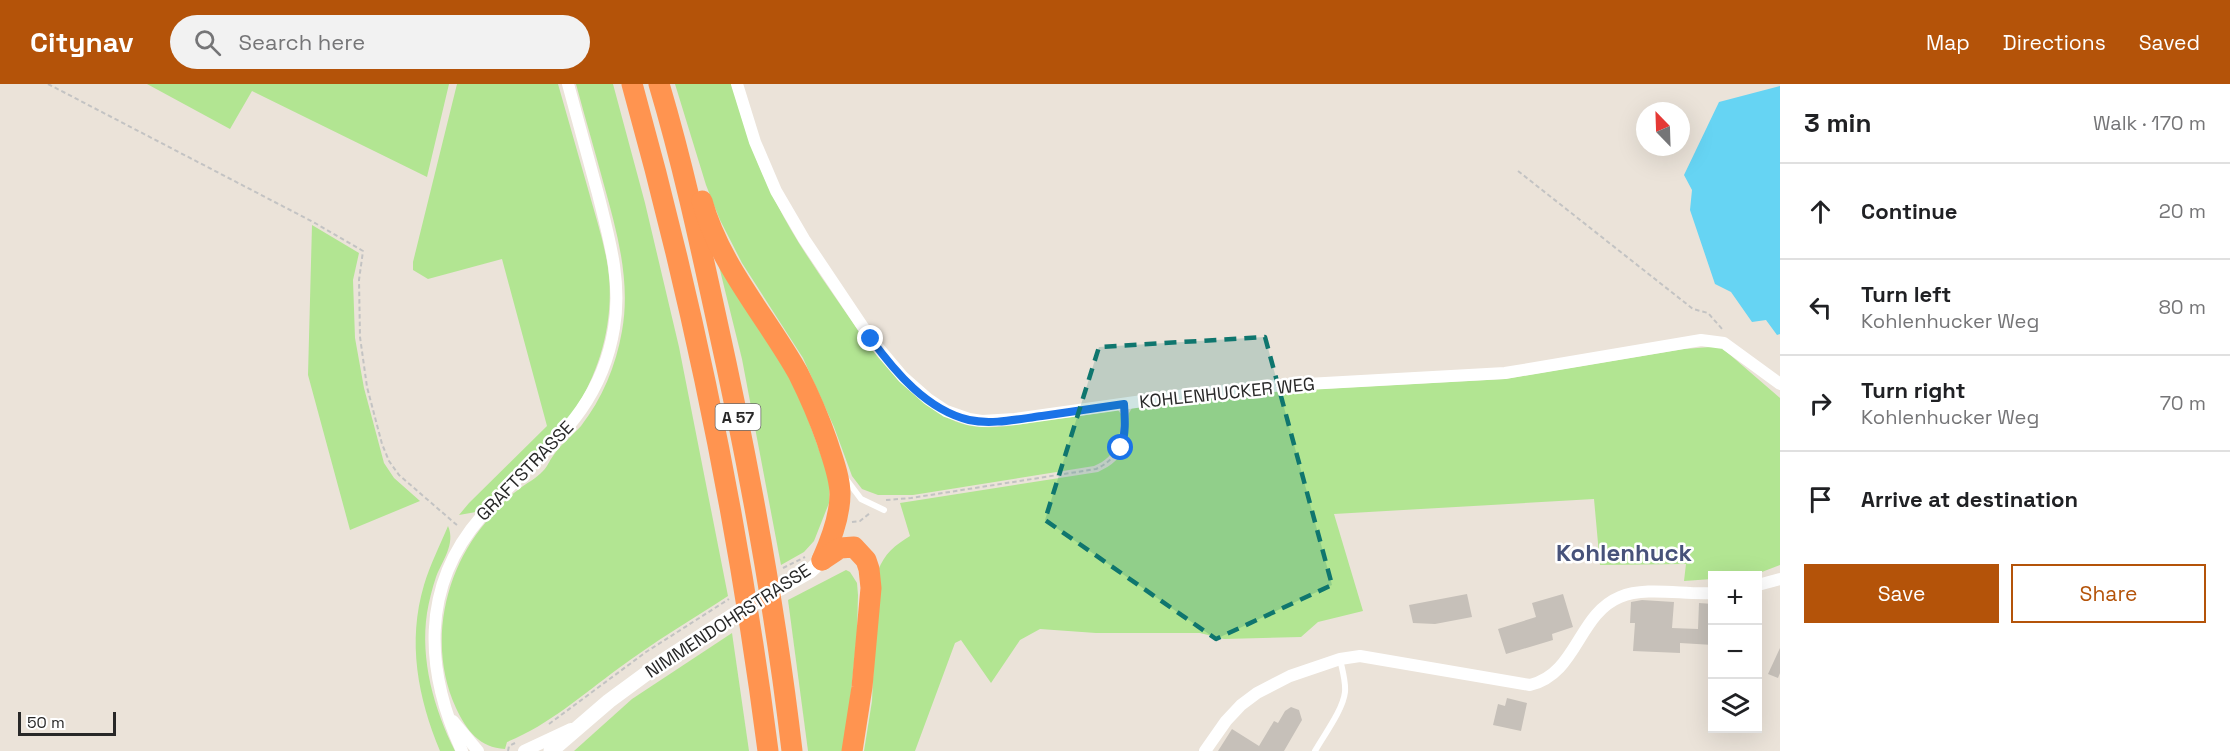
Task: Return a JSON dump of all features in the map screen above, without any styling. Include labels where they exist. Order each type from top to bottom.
[{"type":"highway","name":"A 57","points":[[632,84],[682,276],[712,417],[738,552],[768,751]]},
{"type":"highway","name":"A 57","points":[[659,86],[676,142],[737,412],[763,552],[792,751]]},
{"type":"highway","points":[[659,86],[717,242],[797,373],[819,419],[831,452],[840,492],[839,506],[833,535],[822,560]]},
{"type":"highway","points":[[822,560],[840,548],[854,547],[863,555],[869,569],[869,617],[852,751]]},
{"type":"highway","points":[[759,751],[761,699]]},
{"type":"street","name":"GRAFTSTRASSE","points":[[462,751],[439,684],[435,660],[435,616],[450,564],[467,533],[487,510],[549,450],[575,420],[598,380],[607,358],[614,328],[617,282],[613,255],[568,84]]},
{"type":"street","name":"KOHLENHUCKER WEG","points":[[737,84],[758,150],[789,214],[871,339],[917,390],[946,411],[969,420],[982,422],[1015,419],[1271,386],[1504,373],[1701,340],[1713,340],[1733,348],[1780,384]]},
{"type":"street","name":"NIMMENDOHRSTRASSE","points":[[551,751],[639,679],[700,636],[802,575],[822,560]]},
{"type":"street","points":[[1762,584],[1780,579]]},
{"type":"street","points":[[1205,751],[1226,721],[1241,705],[1257,693],[1290,676],[1340,659],[1360,656],[1530,685],[1542,682],[1562,667],[1596,614],[1621,596],[1640,592],[1708,593]]},
{"type":"street","name":"GRAFTSTRASSE","points":[[450,718],[479,750]]},
{"type":"street","points":[[520,747],[585,722]]},
{"type":"lane","points":[[831,452],[853,490],[861,499],[884,510]]},
{"type":"lane","points":[[1315,751],[1345,695],[1340,659]]},
{"type":"path","points":[[48,84],[363,250],[359,280],[360,337],[367,387],[382,444],[389,461],[399,475],[467,533]]},
{"type":"path","points":[[1518,171],[1693,309],[1708,313],[1720,324],[1733,348]]},
{"type":"path","points":[[879,499],[911,498],[1096,470],[1112,460],[1121,448],[1124,438],[1124,404]]},
{"type":"path","points":[[546,726],[585,700],[646,652],[697,618]]},
{"type":"path","points":[[508,751],[512,743],[520,747]]},
{"type":"highlighted area","points":[[1265,337],[1332,585],[1216,639],[1045,520],[1099,347]]},
{"type":"green space","points":[[147,84],[449,84],[427,177],[252,91],[230,129]]},
{"type":"green space","points":[[457,84],[558,84],[602,238],[610,287],[604,343],[592,378],[574,411],[540,451],[476,512],[459,515],[547,426],[502,259],[428,279],[413,270],[413,262]]},
{"type":"green space","points":[[576,84],[613,84],[645,203],[679,347],[728,596],[646,649],[551,718],[507,742],[505,749],[496,748],[481,741],[464,724],[447,685],[442,636],[444,611],[450,587],[471,542],[486,522],[514,493],[540,474],[559,448],[589,416],[612,369],[622,331],[625,294],[621,257],[614,221]]},
{"type":"green space","points":[[675,84],[732,84],[757,160],[777,204],[797,239],[866,342],[909,390],[949,418],[963,424],[982,427],[1012,426],[1118,410],[1121,414],[1119,438],[1108,457],[1094,466],[913,495],[878,495],[862,489],[852,476],[834,427],[803,358],[742,263],[720,220],[706,185]]},
{"type":"green space","points":[[312,225],[359,253],[353,280],[355,338],[364,388],[384,463],[394,478],[420,501],[350,530],[308,375]]},
{"type":"green space","points":[[715,250],[796,386],[830,480],[829,503],[814,541],[804,552],[781,565],[742,359]]},
{"type":"green space","points":[[1721,347],[1780,398],[1780,565],[1762,572],[1708,571],[1708,579],[1684,581],[1686,564],[1600,565],[1594,499],[1334,514],[1363,611],[1318,622],[1301,637],[1224,639],[1200,633],[1096,633],[1040,629],[1020,640],[991,683],[961,640],[955,643],[915,751],[864,751],[872,701],[878,571],[883,560],[891,551],[910,536],[900,503],[1098,472],[1115,461],[1124,448],[1128,433],[1129,413],[1132,408],[1225,395],[1505,379],[1684,349]]},
{"type":"green space","points":[[448,526],[449,546],[433,586],[425,631],[430,684],[447,735],[455,751],[440,751],[426,711],[417,670],[416,628],[424,585]]},
{"type":"green space","points":[[846,570],[857,583],[858,595],[857,634],[845,751],[808,751],[788,600]]},
{"type":"green space","points":[[732,633],[749,751],[574,751],[632,699]]},
{"type":"water","points":[[1780,86],[1780,334],[1777,335],[1766,320],[1752,322],[1731,292],[1715,284],[1690,210],[1692,190],[1684,175],[1719,102]]},
{"type":"building","points":[[1467,594],[1472,617],[1435,624],[1413,623],[1409,605]]},
{"type":"building","points":[[1563,594],[1573,627],[1552,634],[1553,640],[1506,654],[1498,629],[1536,617],[1532,603]]},
{"type":"building","points":[[1642,600],[1674,602],[1672,628],[1698,629],[1699,603],[1708,604],[1708,645],[1680,643],[1680,653],[1633,651],[1635,623],[1630,623],[1631,602]]},
{"type":"building","points":[[1780,648],[1780,673],[1778,678],[1768,674]]},
{"type":"building","points":[[1507,698],[1527,703],[1521,731],[1493,725],[1498,704],[1505,706]]},
{"type":"building","points":[[1291,707],[1299,710],[1302,720],[1284,751],[1218,751],[1232,729],[1259,746],[1274,721],[1278,723],[1285,711]]},
{"type":"district","name":"Kohlenhuck","points":[[1624,553]]},
{"type":"route","points":[[871,339],[891,364],[917,390],[937,406],[969,420],[998,421],[1124,404],[1124,438],[1121,448]]}]
